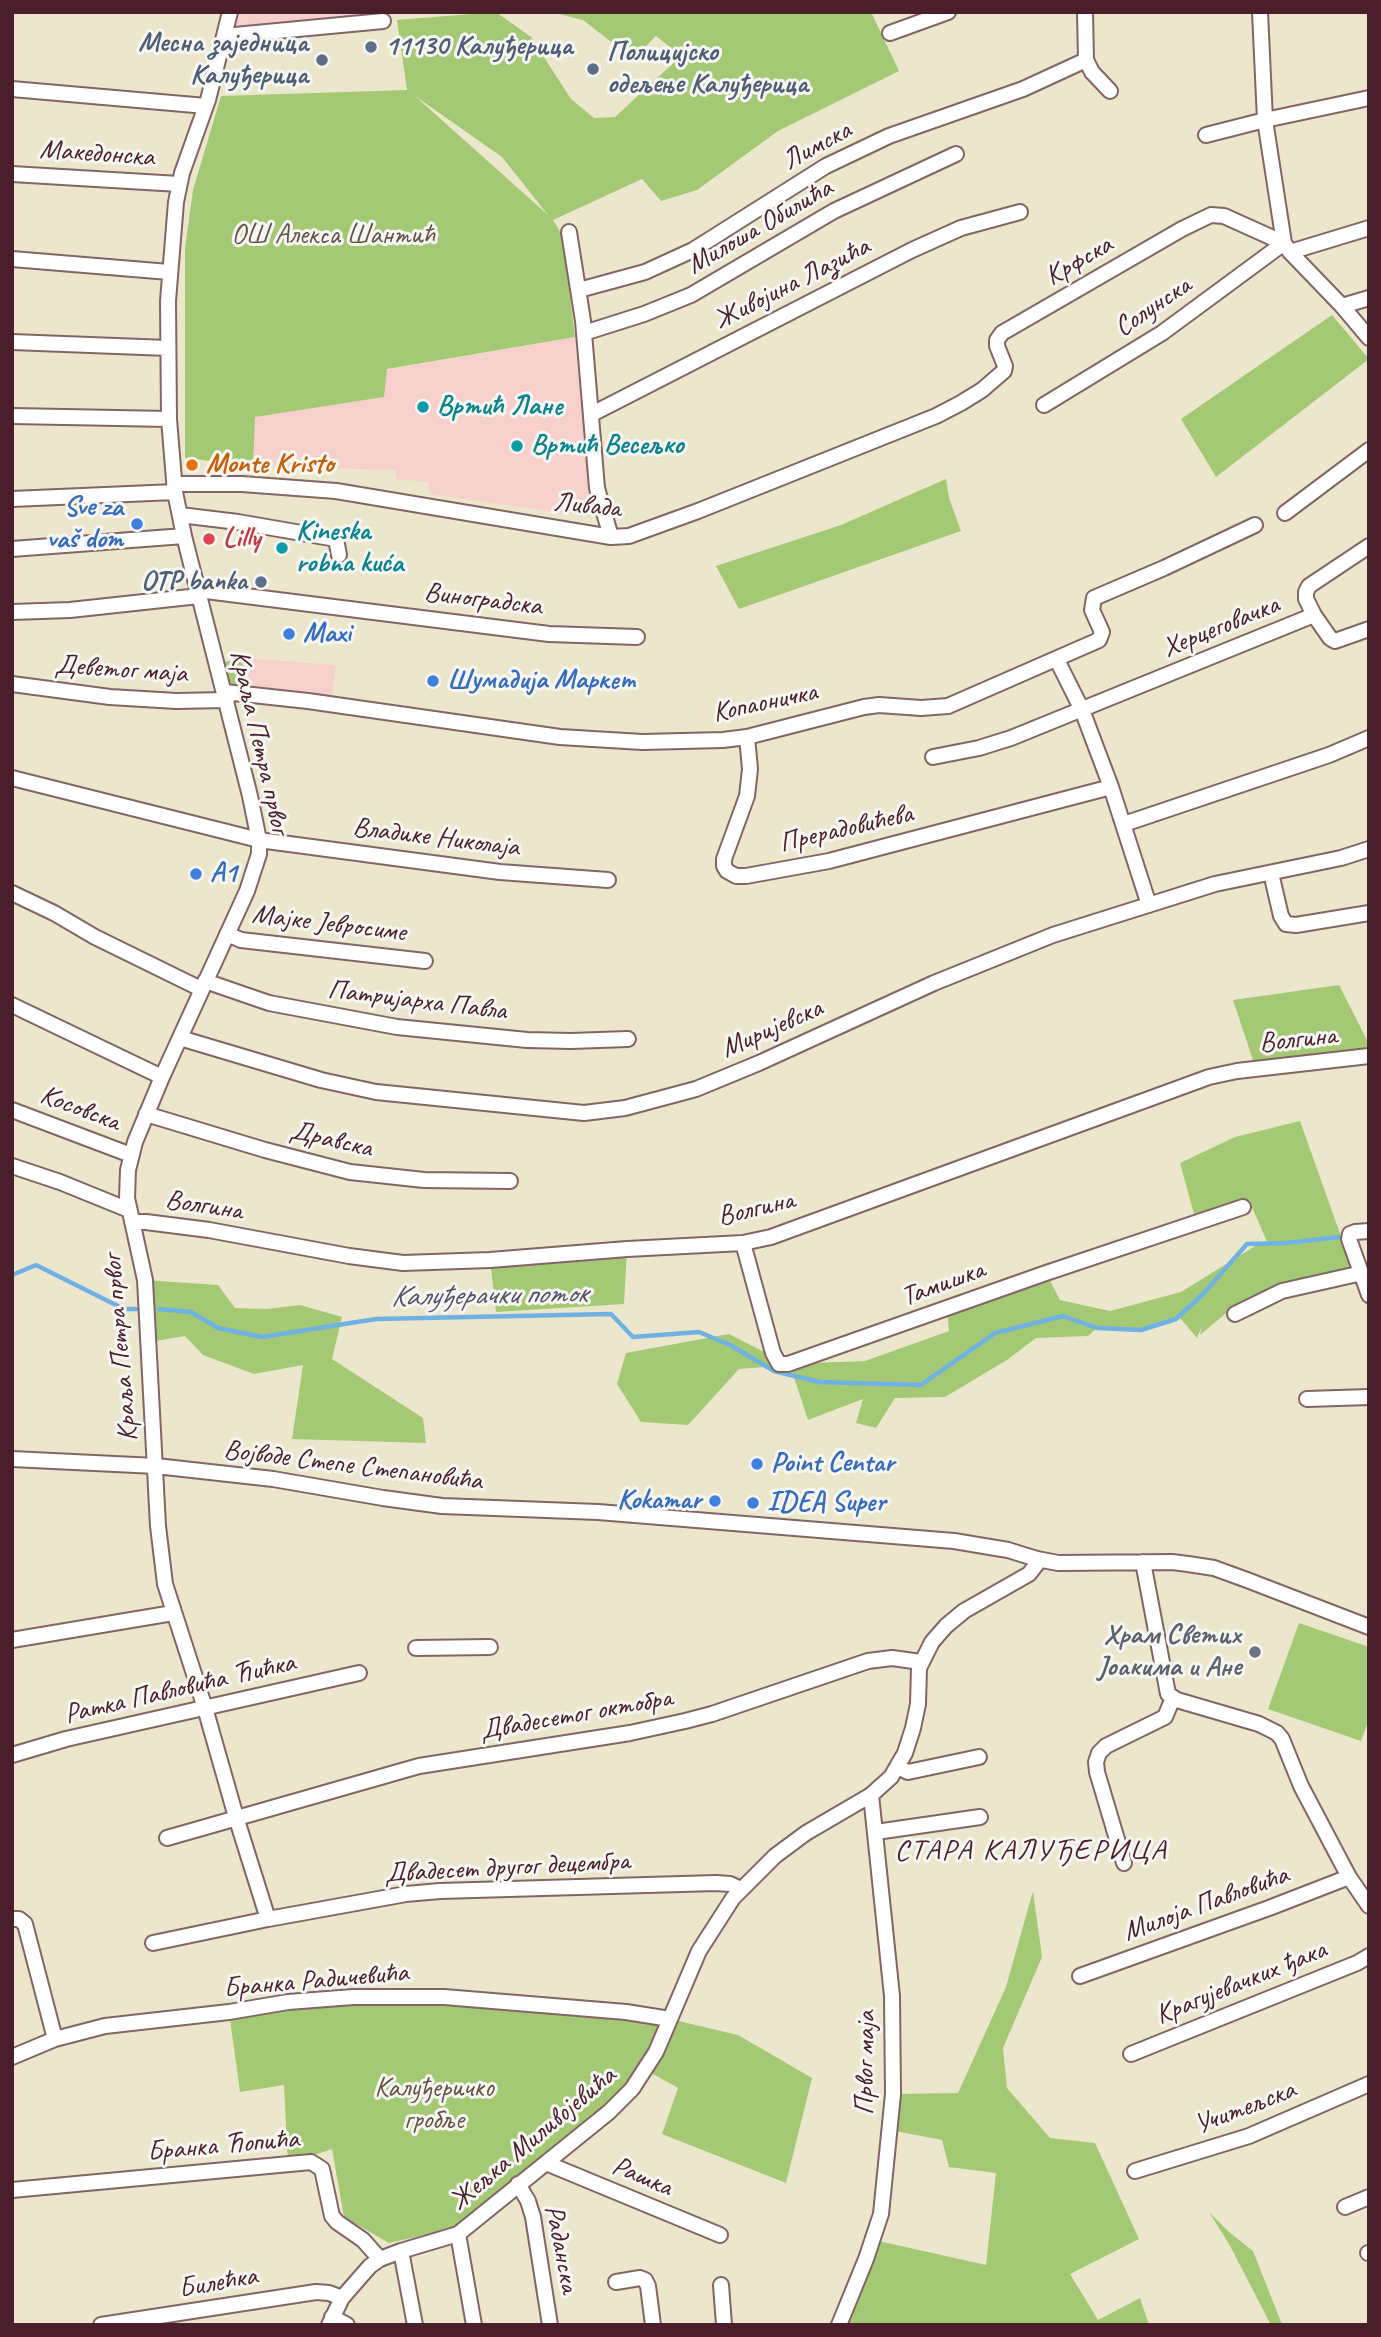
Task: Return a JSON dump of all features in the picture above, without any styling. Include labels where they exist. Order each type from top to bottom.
[{"type":"street","name":"Краља Петра првог","points":[[230,12],[206,106],[179,184],[169,272],[169,419],[174,488],[198,593],[226,696],[259,840],[259,854],[255,872],[146,1114],[131,1155],[127,1183],[145,1280],[160,1553],[165,1584],[268,1919]]},
{"type":"street","points":[[890,33],[948,12]]},
{"type":"street","points":[[1084,12],[1086,60],[1110,91]]},
{"type":"street","points":[[1260,12],[1265,120],[1287,247],[1369,338]]},
{"type":"street","points":[[224,36],[383,22]]},
{"type":"street","name":"Лимска","points":[[579,290],[645,271],[693,250],[826,166],[889,136],[1011,94],[1086,60]]},
{"type":"street","points":[[12,89],[206,106]]},
{"type":"street","points":[[1206,135],[1369,98]]},
{"type":"street","name":"Милоша Обилића","points":[[584,333],[644,314],[691,295],[834,211],[956,154]]},
{"type":"street","name":"Македонска","points":[[12,174],[179,184]]},
{"type":"street","name":"Живојина Лазића","points":[[592,414],[912,250],[961,228],[1020,212]]},
{"type":"street","name":"Крфска","points":[[1004,371],[996,340],[1002,333],[1206,216],[1217,215],[1287,247]]},
{"type":"street","name":"Солунска","points":[[1044,405],[1162,333],[1287,247],[1369,228]]},
{"type":"street","points":[[569,232],[584,333],[597,488],[611,537]]},
{"type":"street","points":[[12,259],[169,272]]},
{"type":"street","points":[[1342,306],[1369,298]]},
{"type":"street","points":[[12,342],[168,348]]},
{"type":"street","name":"Ливада","points":[[12,499],[243,484],[336,491],[611,537],[628,536],[698,511],[936,416],[982,390],[1004,371]]},
{"type":"street","points":[[12,416],[169,419]]},
{"type":"street","points":[[1286,513],[1369,450]]},
{"type":"street","points":[[180,515],[336,539],[339,555]]},
{"type":"street","name":"Копаоничка","points":[[226,696],[308,701],[560,737],[642,742],[747,737],[864,706],[947,706],[1094,643],[1101,637],[1101,627],[1092,610],[1094,598],[1255,525]]},
{"type":"street","points":[[12,549],[184,536]]},
{"type":"street","points":[[1314,615],[1306,599],[1309,586],[1369,546]]},
{"type":"street","name":"Виноградска","points":[[12,612],[70,610],[198,593],[549,634],[637,637]]},
{"type":"street","name":"Херцеговачка","points":[[933,757],[1011,738],[1314,615],[1335,641],[1369,629]]},
{"type":"street","points":[[1057,660],[1082,710],[1111,786],[1149,905]]},
{"type":"street","name":"Деветог маја","points":[[12,684],[110,697],[176,701],[226,696]]},
{"type":"street","name":"Прерадовићева","points":[[747,737],[750,769],[747,796],[724,859],[727,871],[736,876],[829,861],[1111,786]]},
{"type":"street","points":[[1124,824],[1329,755],[1369,738]]},
{"type":"street","name":"Владике Николаја","points":[[12,778],[259,840],[500,872],[607,880]]},
{"type":"street","name":"Миријевска","points":[[180,1038],[308,1076],[376,1092],[597,1112],[649,1103],[696,1089],[995,957],[1053,935],[1215,884],[1369,849]]},
{"type":"street","points":[[1271,873],[1281,916],[1286,924],[1296,925],[1369,913]]},
{"type":"street","name":"Патријарха Павла","points":[[12,893],[95,937],[203,985],[269,1003],[397,1027],[527,1040],[628,1040]]},
{"type":"street","name":"Мајке Јевросиме","points":[[227,934],[241,940],[425,961]]},
{"type":"street","points":[[12,1005],[162,1077]]},
{"type":"street","name":"Волгина","points":[[12,1166],[60,1182],[146,1222],[209,1230],[349,1256],[412,1263],[743,1243],[771,1237],[1209,1077],[1237,1071],[1369,1056]]},
{"type":"street","name":"Косовска","points":[[12,1110],[131,1155]]},
{"type":"street","name":"Дравска","points":[[146,1114],[265,1150],[350,1171],[424,1180],[510,1181]]},
{"type":"street","name":"Тамишка","points":[[743,1243],[775,1359],[779,1364],[788,1364],[1243,1207]]},
{"type":"street","points":[[1369,1231],[1350,1234],[1349,1240],[1369,1295]]},
{"type":"street","points":[[1235,1314],[1282,1291],[1362,1273]]},
{"type":"street","points":[[1307,1399],[1369,1397]]},
{"type":"street","name":"Војводе Степе Степановића","points":[[12,1459],[156,1466],[273,1479],[420,1504],[598,1511],[867,1533],[984,1545],[1008,1549],[1037,1559],[1075,1564],[1172,1562],[1214,1568],[1369,1627]]},
{"type":"street","name":"Жељка Миливојевића","points":[[331,2321],[342,2298],[361,2274],[380,2259],[458,2234],[609,2112],[632,2089],[656,2052],[699,1951],[741,1889],[784,1849],[871,1795],[884,1784],[897,1767],[913,1728],[921,1662],[932,1642],[964,1611],[1030,1574],[1037,1559]]},
{"type":"street","points":[[1143,1562],[1166,1689],[1174,1698],[1259,1724],[1278,1733],[1301,1786],[1349,1877],[1369,1906]]},
{"type":"street","points":[[12,1640],[173,1613]]},
{"type":"street","points":[[416,1648],[490,1647]]},
{"type":"street","name":"Двадесетог октобра","points":[[167,1838],[419,1766],[630,1733],[698,1718],[868,1661],[892,1658],[921,1662]]},
{"type":"street","name":"Ратка Павловића Ћићка","points":[[12,1755],[66,1739],[359,1673]]},
{"type":"street","points":[[1124,1863],[1096,1762],[1099,1753],[1106,1746],[1165,1717],[1174,1698]]},
{"type":"street","points":[[897,1767],[908,1772],[979,1756]]},
{"type":"street","name":"Првог маја","points":[[840,2324],[878,2227],[893,2102],[892,1996],[871,1795]]},
{"type":"street","points":[[876,1832],[980,1816]]},
{"type":"street","name":"Милоја Павловића","points":[[1080,1976],[1269,1909],[1349,1877]]},
{"type":"street","name":"Двадесет другог децембра","points":[[153,1943],[406,1894],[716,1884],[730,1884],[741,1889]]},
{"type":"street","points":[[12,1919],[19,1919],[25,1924],[55,2039]]},
{"type":"street","name":"Крагујевачких ђака","points":[[1131,2054],[1369,1956]]},
{"type":"street","name":"Бранка Радичевића","points":[[12,2057],[55,2039],[105,2026],[236,2011],[288,2002],[384,1996],[444,1997],[626,2012],[670,2019]]},
{"type":"street","name":"Учитељска","points":[[1135,2171],[1249,2136],[1369,2084]]},
{"type":"street","name":"Бранка Ћопића","points":[[12,2190],[311,2162],[322,2169],[332,2216],[363,2240],[380,2259]]},
{"type":"street","name":"Рашка","points":[[546,2163],[720,2235]]},
{"type":"street","name":"Раданска","points":[[518,2184],[533,2217],[550,2325]]},
{"type":"street","points":[[1345,2207],[1369,2197]]},
{"type":"street","points":[[458,2234],[474,2325]]},
{"type":"street","points":[[401,2251],[415,2325]]},
{"type":"street","points":[[616,2282],[640,2278],[645,2280],[653,2325]]},
{"type":"street","points":[[721,2285],[724,2325]]},
{"type":"street","name":"Билећка","points":[[101,2325],[316,2292],[342,2298]]},
{"type":"street","points":[[331,2321],[348,2325]]},
{"type":"shaded area","points":[[237,12],[354,12],[356,24],[231,35]]},
{"type":"shaded area","points":[[575,337],[591,517],[430,494],[428,482],[396,479],[396,470],[253,466],[254,417],[384,397],[386,370]]},
{"type":"shaded area","points":[[244,658],[336,665],[332,696],[241,685]]},
{"type":"green space","name":"ОШ Алекса Шантић","points":[[496,12],[531,37],[571,99],[594,118],[615,117],[681,56],[656,36],[633,59],[583,20],[551,12],[871,12],[899,71],[778,131],[697,190],[661,201],[642,179],[553,220],[562,235],[575,337],[387,369],[384,397],[255,417],[253,466],[185,458],[185,248],[193,190],[221,96],[407,90],[397,20]],"holes":[[[415,96],[502,157],[548,215]]]},
{"type":"green space","points":[[1332,315],[1369,359],[1216,477],[1181,419]]},
{"type":"green space","points":[[946,479],[949,498],[961,531],[739,609],[716,566],[841,525]]},
{"type":"green space","points":[[244,658],[241,685],[230,685],[225,662]]},
{"type":"green space","points":[[1339,985],[1369,1044],[1369,1056],[1256,1069],[1233,1000]]},
{"type":"green space","points":[[1300,1121],[1354,1273],[1231,1309],[1200,1335],[1202,1326],[1197,1338],[1180,1318],[1136,1332],[1097,1328],[1088,1336],[1036,1338],[1007,1360],[945,1397],[895,1398],[876,1428],[856,1423],[863,1399],[808,1420],[790,1365],[739,1369],[688,1425],[641,1422],[617,1384],[626,1353],[729,1334],[788,1364],[865,1361],[949,1331],[947,1308],[1046,1273],[1060,1300],[1110,1311],[1181,1292],[1257,1245],[1268,1244],[1249,1200],[1194,1214],[1180,1163],[1235,1137]]},
{"type":"green space","points":[[627,1249],[624,1304],[496,1312],[490,1260]]},
{"type":"green space","points":[[145,1280],[218,1285],[235,1308],[267,1309],[300,1305],[342,1317],[332,1359],[423,1418],[426,1443],[292,1439],[303,1365],[254,1374],[203,1355],[185,1336],[149,1342]]},
{"type":"green space","points":[[1299,1623],[1369,1647],[1369,1719],[1361,1741],[1268,1709]]},
{"type":"green space","points":[[1033,1891],[1042,1957],[1003,2048],[1007,2088],[1050,2138],[1095,2143],[1139,2239],[1070,2274],[1098,2320],[1140,2298],[1149,2325],[843,2325],[874,2240],[986,2265],[996,2173],[949,2167],[942,2140],[890,2130],[893,2094],[958,2093],[1006,1987]]},
{"type":"green space","name":"Калуђеричко гробље","points":[[444,1997],[660,2021],[645,2062],[611,2103],[451,2229],[389,2243],[344,2217],[332,2149],[288,2164],[284,2085],[240,2092],[229,2012]]},
{"type":"green space","points":[[670,2019],[738,2035],[812,2078],[786,2183],[662,2134],[678,2088],[646,2070]]},
{"type":"green space","points":[[1209,2212],[1253,2251],[1284,2325],[1271,2325],[1229,2244]]},
{"type":"waterway","name":"Калуђерачки поток","points":[[159,1309],[191,1312],[218,1328],[262,1337],[376,1319],[611,1314],[633,1337],[699,1332],[730,1345],[774,1371],[819,1382],[921,1385],[995,1333],[1063,1316],[1097,1328],[1141,1330],[1176,1319],[1203,1294],[1247,1244],[1339,1237]]},
{"type":"waterway","name":"Калуђерачки поток","points":[[12,1275],[36,1265],[124,1309],[136,1309]]},
{"type":"place","name":"11130 Калуђерица","points":[[371,47]]},
{"type":"place","name":"Месна заједница Калуђерица","points":[[322,60]]},
{"type":"place","name":"Полицијско одељење Калуђерица","points":[[593,69]]},
{"type":"place","name":"Вртић Лане","points":[[423,407]]},
{"type":"place","name":"Вртић Весељко","points":[[517,446]]},
{"type":"place","name":"Monte Kristo","points":[[192,465]]},
{"type":"place","name":"Sve za vaš dom","points":[[137,524]]},
{"type":"place","name":"Lilly","points":[[209,539]]},
{"type":"place","name":"Kineska robna kuća","points":[[282,548]]},
{"type":"place","name":"OTP banka","points":[[261,582]]},
{"type":"place","name":"Maxi","points":[[289,634]]},
{"type":"place","name":"Шумадија Маркет","points":[[433,681]]},
{"type":"place","name":"A1","points":[[196,874]]},
{"type":"place","name":"Point Centar","points":[[757,1464]]},
{"type":"place","name":"Kokamar","points":[[715,1501]]},
{"type":"place","name":"IDEA Super","points":[[753,1503]]},
{"type":"place","name":"Храм Светих Јоакима и Ане","points":[[1255,1652]]},
{"type":"district","name":"СТАРА КАЛУЂЕРИЦА","points":[[1031,1851]]}]
